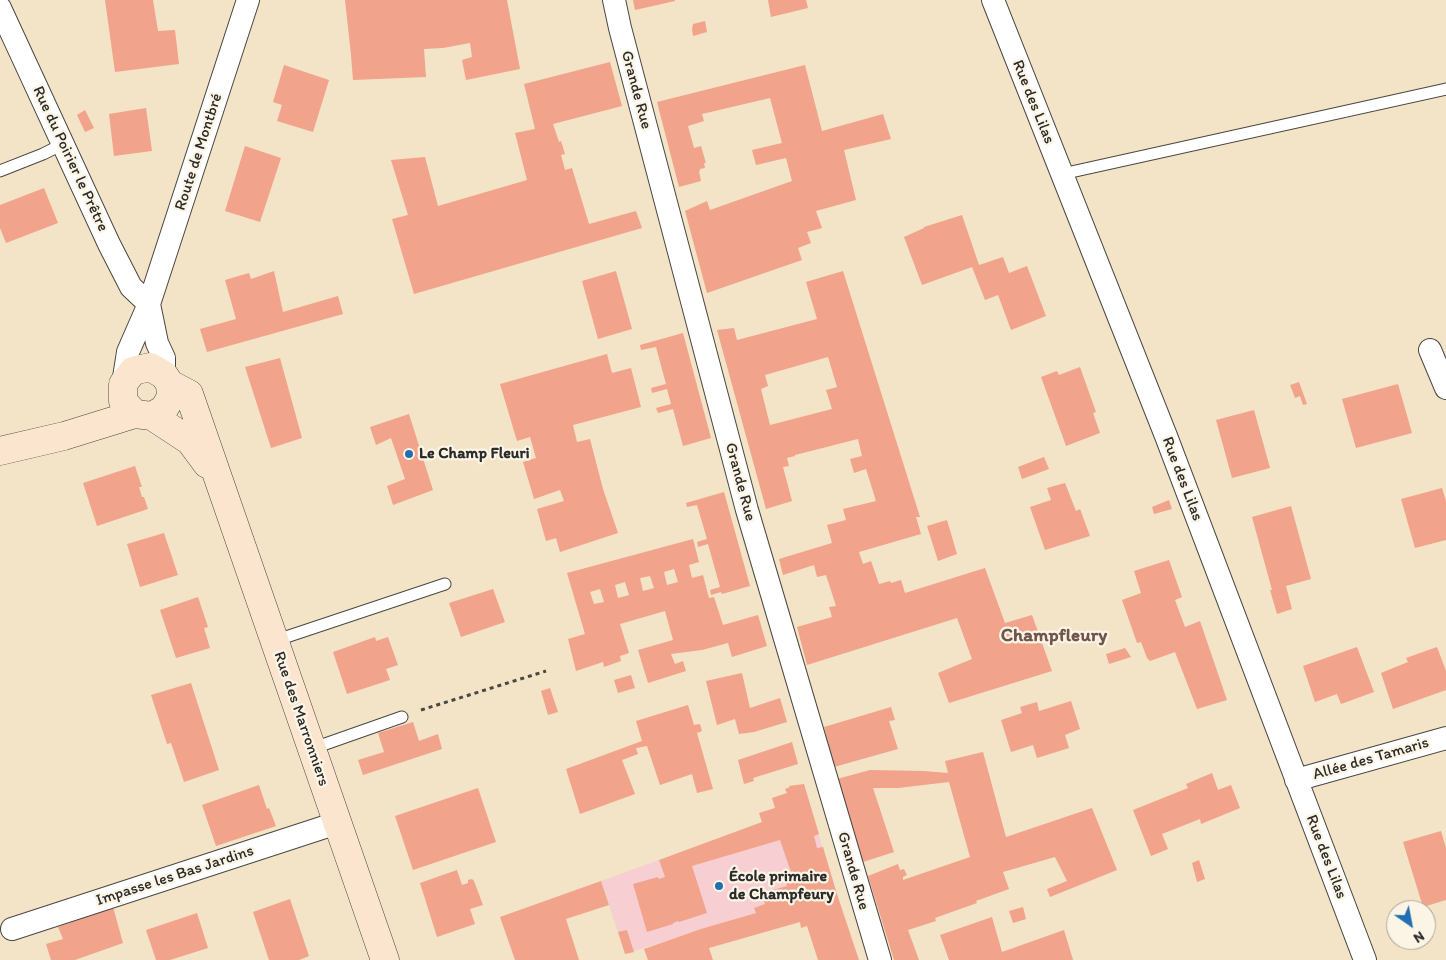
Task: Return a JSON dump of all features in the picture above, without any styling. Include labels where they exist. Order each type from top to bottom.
[{"type":"street","name":"Route de Montbré","points":[[133,404],[128,352],[149,304],[248,0]]},
{"type":"street","name":"Grande Rue","points":[[614,0],[748,510],[880,960]]},
{"type":"street","name":"Rue des Lilas","points":[[993,0],[1166,436],[1365,960]]},
{"type":"street","name":"Rue du Poirier le Prêtre","points":[[0,8],[104,234],[131,287],[149,304]]},
{"type":"street","name":"Route de Montbré","points":[[149,304],[157,343],[164,358],[167,379]]},
{"type":"street","points":[[1430,350],[1446,388]]},
{"type":"street","points":[[0,450],[64,436],[133,404],[164,409],[171,397],[167,379],[150,368],[133,371],[133,404]]},
{"type":"street","name":"Rue des Marronniers","points":[[167,379],[188,394],[385,960]]},
{"type":"street","name":"Rue des Marronniers","points":[[133,404],[190,441],[217,478]]},
{"type":"street","name":"Allée des Tamaris","points":[[1296,780],[1446,738]]},
{"type":"street","name":"Impasse les Bas Jardins","points":[[12,929],[337,823]]},
{"type":"lane","points":[[1062,174],[1446,89]]},
{"type":"lane","points":[[0,171],[63,144]]},
{"type":"lane","points":[[274,640],[445,584]]},
{"type":"lane","points":[[311,749],[402,717]]},
{"type":"path","points":[[402,717],[546,671]]},
{"type":"shaded area","name":"École primaire de Champfeury","points":[[816,826],[836,891],[745,916],[625,954],[601,881],[659,860],[664,875],[780,840]]},
{"type":"building","points":[[105,0],[153,0],[158,31],[175,30],[179,64],[115,72]]},
{"type":"building","points":[[345,0],[507,0],[520,69],[466,80],[462,60],[472,57],[470,43],[424,49],[426,77],[353,80]]},
{"type":"building","points":[[633,0],[675,0],[675,1],[635,10]]},
{"type":"building","points":[[768,0],[806,0],[808,8],[771,17]]},
{"type":"building","points":[[705,21],[707,32],[693,36],[693,24]]},
{"type":"building","points":[[610,62],[622,106],[553,124],[565,154],[561,155],[565,170],[572,168],[589,224],[636,211],[642,228],[414,294],[392,219],[408,215],[391,160],[425,157],[438,206],[527,180],[515,133],[535,129],[524,84]]},
{"type":"building","points":[[284,65],[329,80],[313,132],[277,121],[282,105],[273,102]]},
{"type":"building","points":[[805,65],[822,131],[883,114],[891,139],[844,150],[856,200],[816,211],[822,228],[807,232],[811,243],[798,248],[802,260],[707,293],[685,211],[707,201],[710,210],[792,181],[786,158],[756,165],[752,150],[782,143],[770,98],[702,114],[704,121],[688,126],[694,148],[701,146],[706,163],[704,163],[705,168],[699,171],[701,181],[679,187],[657,102]]},
{"type":"building","points":[[146,108],[152,151],[114,156],[109,114]]},
{"type":"building","points":[[85,110],[94,128],[85,132],[77,115]]},
{"type":"building","points":[[245,146],[281,158],[260,222],[225,211]]},
{"type":"building","points":[[44,188],[58,223],[6,243],[0,228],[0,205]]},
{"type":"building","points":[[962,215],[979,265],[1003,257],[1009,273],[1027,266],[1046,316],[1011,330],[998,295],[985,300],[972,267],[922,285],[904,237],[924,227]]},
{"type":"building","points":[[274,271],[283,312],[338,296],[343,314],[207,352],[200,329],[236,319],[225,280],[249,273],[251,279]]},
{"type":"building","points":[[616,271],[632,329],[598,339],[582,281]]},
{"type":"building","points":[[843,271],[920,517],[916,517],[921,534],[859,552],[863,564],[871,561],[879,584],[901,580],[905,593],[985,568],[1005,623],[1032,615],[1052,671],[949,703],[938,673],[972,659],[957,618],[807,665],[797,627],[832,617],[829,607],[836,606],[826,575],[817,577],[814,565],[783,575],[779,559],[832,543],[827,525],[846,520],[843,509],[876,501],[866,469],[854,473],[850,459],[862,456],[858,439],[787,458],[789,466],[783,467],[792,501],[766,509],[717,330],[734,328],[737,340],[817,319],[806,282]],"holes":[[[828,357],[837,387],[826,390],[832,409],[770,425],[761,389],[768,386],[765,375]]]},
{"type":"building","points":[[683,333],[711,438],[683,446],[673,409],[658,413],[656,408],[671,404],[667,389],[652,393],[651,388],[666,384],[656,347],[641,350],[640,345]]},
{"type":"building","points":[[607,354],[612,373],[631,368],[641,407],[573,425],[577,442],[590,439],[603,489],[618,533],[560,552],[556,538],[546,541],[537,509],[564,501],[560,490],[534,499],[523,462],[536,458],[530,437],[517,441],[500,384]]},
{"type":"building","points":[[280,358],[302,438],[271,448],[245,367]]},
{"type":"building","points":[[1080,367],[1096,412],[1093,413],[1100,433],[1066,446],[1041,377],[1057,371],[1059,375]]},
{"type":"building","points":[[1299,382],[1307,404],[1303,405],[1300,396],[1295,398],[1290,385]]},
{"type":"building","points":[[1398,384],[1412,433],[1356,448],[1342,399]]},
{"type":"building","points":[[1254,410],[1270,468],[1232,478],[1216,420]]},
{"type":"building","name":"Le Champ Fleuri","points":[[409,414],[433,490],[393,505],[387,486],[405,479],[391,438],[376,445],[370,427]]},
{"type":"building","points":[[1044,457],[1049,469],[1022,479],[1018,467]]},
{"type":"building","points":[[135,466],[142,487],[139,487],[142,497],[144,497],[148,509],[97,526],[83,483]]},
{"type":"building","points":[[1065,483],[1076,511],[1080,509],[1090,536],[1045,550],[1030,507],[1051,500],[1047,488]]},
{"type":"building","points":[[1442,488],[1446,501],[1446,540],[1415,548],[1401,499]]},
{"type":"building","points":[[724,492],[750,586],[711,595],[710,590],[720,587],[708,544],[698,547],[697,542],[707,539],[697,505],[687,507],[686,503]]},
{"type":"building","points":[[1169,500],[1172,509],[1154,514],[1152,507]]},
{"type":"building","points":[[1291,506],[1311,579],[1286,586],[1292,609],[1277,614],[1252,517]]},
{"type":"building","points":[[947,520],[957,554],[938,561],[927,526]]},
{"type":"building","points":[[164,533],[178,575],[140,587],[127,544]]},
{"type":"building","points":[[693,539],[699,562],[689,565],[692,578],[703,575],[709,598],[714,597],[723,625],[758,615],[767,646],[732,657],[728,643],[702,650],[671,654],[675,664],[683,661],[686,671],[648,683],[638,650],[673,640],[665,611],[620,624],[629,653],[620,656],[621,661],[604,667],[603,662],[576,671],[568,639],[585,634],[567,573]],"holes":[[[674,569],[678,582],[667,585],[664,572]],[[650,576],[654,588],[643,591],[640,578]],[[625,582],[629,595],[618,598],[615,585]],[[600,589],[604,602],[594,604],[590,592]]]},
{"type":"building","points":[[1169,560],[1182,597],[1175,600],[1185,627],[1200,621],[1227,700],[1197,709],[1175,652],[1150,661],[1141,642],[1137,643],[1122,600],[1141,593],[1134,571]]},
{"type":"building","points":[[493,589],[505,622],[461,637],[449,603]]},
{"type":"building","points":[[198,597],[208,627],[204,628],[210,648],[176,658],[160,610]]},
{"type":"building","points":[[375,637],[376,641],[388,637],[398,665],[386,669],[390,680],[347,694],[333,652]]},
{"type":"building","points":[[1357,647],[1374,692],[1341,704],[1337,694],[1315,702],[1303,666]]},
{"type":"building","points":[[1437,647],[1446,671],[1446,690],[1393,709],[1381,673],[1408,662],[1406,658]]},
{"type":"building","points":[[1125,648],[1131,657],[1109,664],[1106,654]]},
{"type":"building","points":[[742,673],[750,708],[780,698],[787,722],[754,732],[739,734],[735,719],[717,725],[706,681]]},
{"type":"building","points":[[631,675],[635,688],[618,693],[614,680]]},
{"type":"building","points":[[191,683],[219,770],[184,782],[171,743],[167,744],[151,695]]},
{"type":"building","points":[[550,688],[558,712],[548,715],[541,691]]},
{"type":"building","points":[[1071,701],[1080,729],[1065,735],[1069,748],[1037,758],[1033,745],[1011,752],[1001,720],[1022,713],[1020,707],[1037,702],[1039,711]]},
{"type":"building","points":[[688,705],[694,725],[700,724],[702,731],[697,733],[713,789],[697,793],[692,774],[660,785],[647,746],[636,748],[638,754],[622,760],[635,794],[580,814],[566,769],[642,741],[636,721]]},
{"type":"building","points":[[891,707],[895,720],[889,721],[898,749],[834,767],[824,727]]},
{"type":"building","points":[[413,722],[419,741],[438,734],[442,749],[363,775],[358,760],[384,752],[378,733]]},
{"type":"building","points":[[792,742],[798,764],[753,778],[754,781],[744,784],[738,760]]},
{"type":"building","points":[[983,752],[1006,837],[1092,808],[1117,870],[1050,897],[1047,889],[1067,881],[1055,857],[1003,872],[1009,889],[935,918],[936,921],[908,930],[919,960],[894,960],[868,876],[898,864],[900,870],[904,869],[907,875],[903,877],[903,880],[970,857],[949,782],[898,788],[873,788],[894,852],[863,862],[837,779],[870,770],[948,773],[945,761]]},
{"type":"building","points":[[1212,773],[1218,790],[1231,785],[1240,808],[1201,824],[1200,819],[1162,834],[1168,849],[1151,856],[1133,810],[1188,788],[1186,784]]},
{"type":"building","points":[[804,784],[819,834],[814,836],[817,848],[823,847],[859,960],[818,960],[807,926],[801,928],[800,922],[709,948],[713,960],[648,960],[644,949],[701,929],[756,913],[754,908],[765,904],[762,893],[787,886],[784,878],[792,875],[780,840],[692,866],[707,913],[647,932],[633,884],[665,877],[659,860],[762,822],[759,813],[775,808],[772,798],[787,793],[785,789],[789,786]]},
{"type":"building","points":[[259,785],[267,809],[269,808],[276,826],[216,846],[202,805]]},
{"type":"building","points":[[478,788],[496,842],[413,870],[395,816]]},
{"type":"building","points":[[1441,831],[1446,848],[1446,900],[1436,903],[1436,900],[1421,900],[1403,842]]},
{"type":"building","points":[[1199,860],[1205,879],[1197,882],[1192,863]]},
{"type":"building","points":[[457,870],[462,885],[468,883],[468,880],[472,879],[474,881],[483,905],[470,909],[475,924],[437,937],[420,883]]},
{"type":"building","points":[[601,881],[609,905],[566,919],[579,960],[515,960],[500,917]]},
{"type":"building","points":[[290,899],[309,956],[299,960],[269,960],[253,912]]},
{"type":"building","points":[[113,907],[123,943],[75,960],[51,960],[46,944],[63,939],[58,927]]},
{"type":"building","points":[[1023,907],[1026,919],[1013,923],[1009,911]]},
{"type":"building","points":[[197,913],[208,948],[170,960],[156,960],[146,930]]},
{"type":"building","points":[[992,917],[1002,952],[1064,930],[1073,960],[949,960],[940,935]]},
{"type":"building","points":[[627,930],[634,952],[625,954],[618,932]]},
{"type":"place","name":"Le Champ Fleuri","points":[[409,454]]},
{"type":"place","name":"École primaire de Champfeury","points":[[719,886]]},
{"type":"district","name":"Champfleury","points":[[1054,636]]}]
